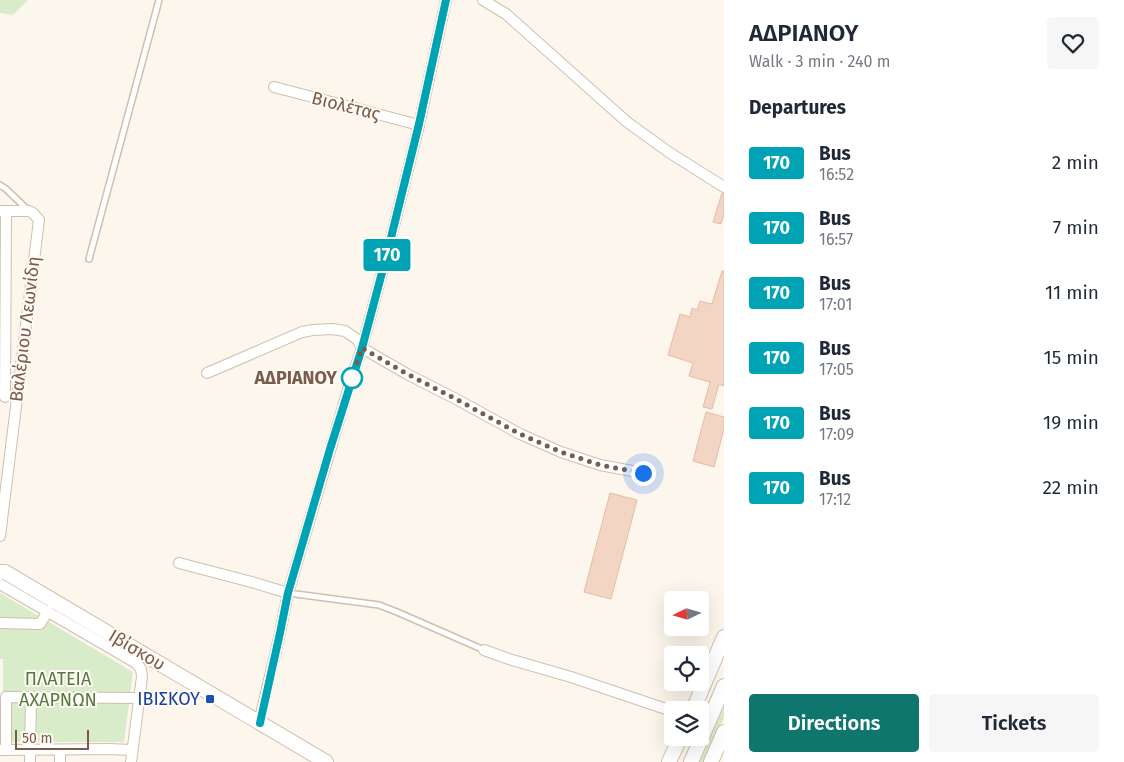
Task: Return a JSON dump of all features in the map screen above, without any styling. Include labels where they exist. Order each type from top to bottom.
[{"type":"street","points":[[260,723],[288,593],[347,392],[362,348],[388,250],[419,124],[446,0]]},
{"type":"street","points":[[483,0],[506,14],[627,122],[670,153],[724,187]]},
{"type":"street","name":"Βιολέτας","points":[[274,87],[419,124]]},
{"type":"street","points":[[17,398],[3,397],[3,211],[31,212]]},
{"type":"street","name":"Βαλέριου Λεωνίδη","points":[[0,536],[2,495],[17,398],[38,220],[31,212]]},
{"type":"street","points":[[208,373],[302,332],[313,330],[345,331],[358,340],[362,348],[520,434],[561,452],[600,465],[643,473]]},
{"type":"street","points":[[179,562],[288,593]]},
{"type":"street","name":"Ιβίσκου","points":[[0,572],[5,572],[260,723],[306,757],[326,762]]},
{"type":"street","points":[[0,584],[136,663],[141,669],[142,677],[131,762]]},
{"type":"street","points":[[0,623],[40,624],[48,611]]},
{"type":"street","points":[[697,701],[724,637]]},
{"type":"street","points":[[484,650],[664,708]]},
{"type":"street","points":[[709,714],[724,686]]},
{"type":"street","points":[[132,750],[3,750],[6,697],[139,698]]},
{"type":"street","points":[[30,697],[30,762]]},
{"type":"street","points":[[711,762],[724,732]]},
{"type":"street","points":[[668,762],[676,746]]},
{"type":"street","points":[[691,762],[696,746]]},
{"type":"street","points":[[60,750],[60,762]]},
{"type":"street","points":[[721,762],[724,756]]},
{"type":"lane","points":[[89,259],[159,0]]},
{"type":"lane","points":[[0,185],[31,212]]},
{"type":"lane","points":[[288,593],[379,605],[484,650]]},
{"type":"green space","points":[[0,0],[28,0],[13,15],[0,13]]},
{"type":"green space","name":"ΠΛΑΤΕΙΑ ΑΧΑΡΝΩΝ","points":[[0,593],[133,672],[124,742],[3,742],[3,659],[0,659]]},
{"type":"green space","points":[[724,700],[724,717],[705,762],[698,762],[705,746],[709,746],[709,736]]},
{"type":"building","points":[[722,193],[724,194],[724,214],[721,224],[713,222]]},
{"type":"building","points":[[722,271],[724,271],[724,386],[719,384],[712,409],[703,407],[710,382],[689,376],[693,363],[668,355],[680,314],[690,317],[692,308],[697,310],[700,301],[712,304]]},
{"type":"building","points":[[706,412],[724,417],[724,429],[714,467],[693,461]]},
{"type":"building","points":[[610,493],[637,500],[611,599],[584,592]]},
{"type":"bus line","name":"170","points":[[260,723],[288,593],[362,348],[388,250],[419,124],[446,0]]},
{"type":"place","name":"ΑΔΡΙΑΝΟΥ","points":[[352,378]]},
{"type":"place","name":"ΙΒΙΣΚΟΥ","points":[[210,699]]},
{"type":"route","points":[[352,378],[350,383],[362,348],[520,434],[582,460],[643,473]]}]
